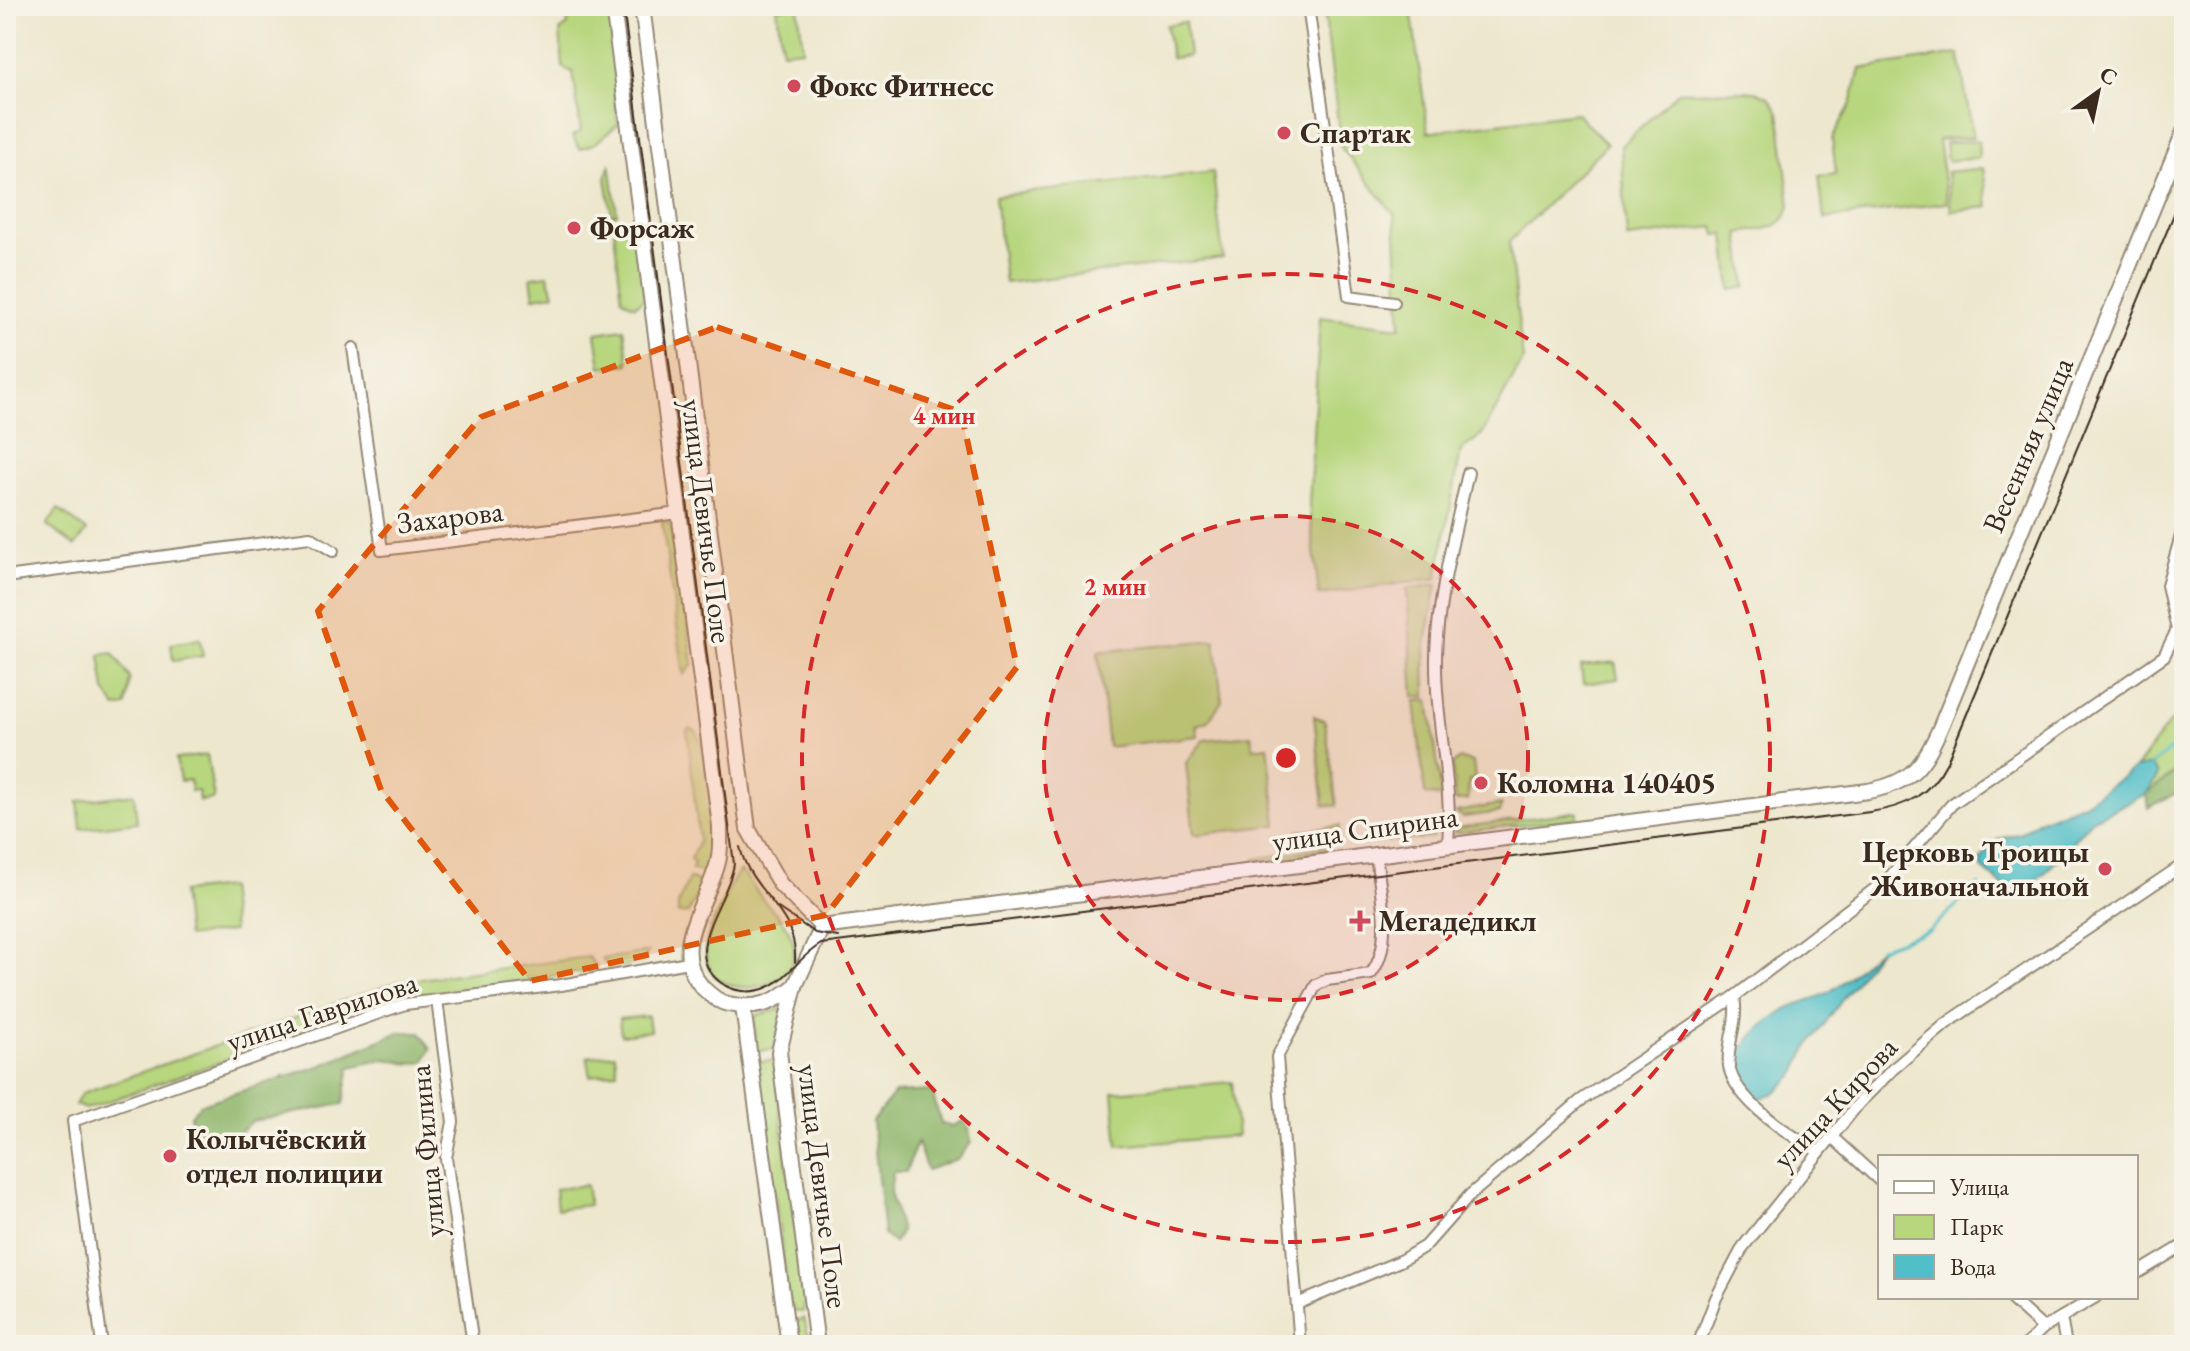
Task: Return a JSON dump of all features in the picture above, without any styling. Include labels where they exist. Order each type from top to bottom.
[{"type":"main road","name":"улица Девичье Поле","points":[[613,6],[720,826],[718,862],[690,935],[688,962]]},
{"type":"main road","name":"улица Девичье Поле","points":[[642,6],[748,829],[780,884],[822,927],[806,969],[795,986],[779,1052],[817,1345]]},
{"type":"main road","name":"Весенняя улица","points":[[1912,774],[1930,750],[1945,718],[2184,132]]},
{"type":"main road","name":"улица Спирина","points":[[822,927],[1448,843],[1868,791],[1902,783],[1912,774]]},
{"type":"main road","points":[[688,962],[692,974],[709,995],[722,1003],[761,1007],[778,1000],[795,986]]},
{"type":"main road","name":"улица Девичье Поле","points":[[743,1007],[789,1345]]},
{"type":"main road","points":[[786,1317],[813,1313]]},
{"type":"street","points":[[1308,6],[1349,296],[1394,302]]},
{"type":"street","name":"Захарова","points":[[353,348],[382,550],[679,513]]},
{"type":"street","points":[[1448,843],[1452,807],[1437,698],[1436,645],[1468,473]]},
{"type":"street","points":[[1297,1304],[1400,1261],[1425,1246],[1470,1195],[1580,1101],[1734,997],[1889,878],[1952,804],[2164,656],[2177,630],[2167,585],[2184,525]]},
{"type":"street","points":[[6,577],[310,537],[333,551]]},
{"type":"street","points":[[1300,1345],[1277,1057],[1316,985],[1327,980],[1371,974],[1382,960],[1385,942],[1376,853]]},
{"type":"street","name":"улица Кирова","points":[[1698,1345],[1716,1298],[1743,1247],[1819,1152],[1893,1069],[1947,1023],[2026,974],[2184,864]]},
{"type":"street","name":"улица Гаврилова","points":[[102,1345],[73,1121],[405,1004],[561,985],[688,962]]},
{"type":"street","points":[[1734,997],[1738,1018],[1729,1066],[1737,1086],[1763,1114],[1819,1152]]},
{"type":"street","name":"улица Филина","points":[[437,1000],[453,1122],[446,1158],[473,1345]]},
{"type":"street","points":[[1832,1137],[1878,1179]]},
{"type":"street","points":[[2138,1273],[2184,1245]]},
{"type":"street","points":[[2011,1299],[2043,1328]]},
{"type":"street","points":[[2026,1345],[2043,1328],[2093,1299]]},
{"type":"street","points":[[2061,1318],[2066,1345]]},
{"type":"highlighted area","points":[[717,327],[961,412],[1017,667],[826,915],[530,981],[381,790],[318,611],[481,417]]},
{"type":"green space","points":[[566,6],[609,6],[619,84],[614,91],[618,124],[596,143],[580,149],[572,136],[581,131],[573,72],[563,68],[560,31],[568,25]]},
{"type":"green space","points":[[798,6],[803,49],[782,51],[777,8]]},
{"type":"green space","points":[[1324,8],[1411,8],[1428,132],[1576,113],[1607,144],[1509,242],[1523,360],[1482,435],[1461,450],[1437,578],[1319,595],[1309,504],[1320,317],[1401,327],[1395,215],[1341,147]]},
{"type":"green space","points":[[1185,22],[1189,56],[1171,58],[1166,25]]},
{"type":"green space","points":[[1959,54],[1973,137],[1938,140],[1947,203],[1824,219],[1819,176],[1836,174],[1832,139],[1851,104],[1860,69]]},
{"type":"green space","points":[[1755,91],[1769,97],[1779,112],[1790,206],[1777,224],[1739,233],[1746,287],[1731,290],[1725,234],[1716,235],[1714,227],[1627,238],[1621,146],[1678,92]]},
{"type":"green space","points":[[1978,140],[1979,158],[1947,161],[1945,143]]},
{"type":"green space","points":[[610,163],[617,214],[612,215],[606,178]]},
{"type":"green space","points":[[1983,168],[1988,207],[1951,211],[1947,172]]},
{"type":"green space","points":[[1213,172],[1223,258],[1005,283],[995,196]]},
{"type":"green space","points":[[630,228],[639,239],[645,297],[635,306],[622,299],[614,231]]},
{"type":"green space","points":[[548,275],[554,294],[534,297],[531,277]]},
{"type":"green space","points":[[624,329],[629,364],[601,367],[596,333]]},
{"type":"green space","points":[[58,509],[87,531],[75,546],[47,525]]},
{"type":"green space","points":[[662,522],[668,522],[671,527],[677,585],[684,593],[693,664],[684,675]]},
{"type":"green space","points":[[1437,584],[1425,648],[1426,697],[1414,697],[1407,589]]},
{"type":"green space","points":[[200,639],[203,656],[173,661],[171,644]]},
{"type":"green space","points":[[1215,640],[1222,701],[1207,722],[1196,725],[1198,736],[1108,747],[1098,652]]},
{"type":"green space","points":[[113,653],[130,678],[126,706],[116,708],[105,691],[100,655]]},
{"type":"green space","points":[[1615,662],[1618,679],[1583,684],[1581,666]]},
{"type":"green space","points":[[1429,700],[1442,797],[1425,794],[1415,701]]},
{"type":"green space","points":[[2184,714],[2184,765],[2146,794],[2158,774],[2151,766],[2136,768],[2169,723]]},
{"type":"green space","points":[[1314,716],[1325,721],[1337,806],[1324,805]]},
{"type":"green space","points":[[687,730],[696,731],[701,743],[708,780],[711,823],[704,874],[692,869],[694,862],[690,860],[699,841]]},
{"type":"green space","points":[[1251,735],[1253,748],[1268,746],[1277,825],[1194,835],[1186,763],[1204,740]]},
{"type":"green space","points":[[207,755],[214,799],[199,801],[198,791],[191,791],[190,780],[180,781],[176,759]]},
{"type":"green space","points":[[1460,759],[1473,762],[1475,779],[1469,781],[1468,800],[1455,801],[1452,765]]},
{"type":"green space","points":[[2184,765],[2184,789],[2148,808],[2146,794]]},
{"type":"green space","points":[[134,794],[137,822],[81,829],[78,801]]},
{"type":"green space","points":[[1502,804],[1499,812],[1463,817],[1456,812]]},
{"type":"green space","points":[[1578,813],[1577,818],[1454,833],[1457,828]]},
{"type":"green space","points":[[1340,826],[1340,836],[1300,841],[1298,831]]},
{"type":"green space","points":[[1434,835],[1431,838],[1368,843],[1369,839]]},
{"type":"green space","points":[[1324,847],[1328,853],[1259,862],[1255,859]]},
{"type":"green space","points":[[740,871],[791,935],[793,960],[780,978],[758,986],[734,986],[715,975],[706,953],[715,919]]},
{"type":"green space","points":[[689,878],[700,883],[700,889],[688,913],[678,914],[678,904]]},
{"type":"green space","points":[[228,887],[233,931],[187,937],[182,892]]},
{"type":"green space","points":[[648,952],[642,963],[609,968],[602,959]]},
{"type":"green space","points":[[588,957],[596,966],[594,971],[406,997],[86,1109],[75,1105],[82,1093],[397,982]]},
{"type":"green space","points":[[784,1008],[774,1049],[757,1051],[754,1019],[757,1015]]},
{"type":"green space","points":[[648,1016],[650,1031],[621,1035],[619,1019]]},
{"type":"green space","points":[[399,1032],[420,1033],[431,1049],[424,1062],[410,1064],[386,1059],[350,1067],[343,1104],[252,1121],[239,1134],[207,1139],[191,1123],[191,1115],[201,1104],[323,1065]]},
{"type":"green space","points":[[615,1054],[617,1072],[590,1076],[587,1057]]},
{"type":"green space","points":[[774,1060],[803,1312],[790,1311],[757,1062]]},
{"type":"green space","points":[[1232,1082],[1237,1136],[1118,1146],[1113,1092]]},
{"type":"green space","points":[[932,1091],[941,1124],[953,1126],[963,1121],[969,1129],[971,1143],[957,1159],[927,1170],[917,1142],[906,1172],[893,1172],[890,1192],[901,1231],[894,1243],[884,1235],[872,1121],[895,1093]]},
{"type":"green space","points":[[586,1185],[589,1205],[557,1209],[555,1189]]},
{"type":"green space","points":[[804,1318],[811,1345],[794,1345],[791,1324]]},
{"type":"water","points":[[2151,765],[2158,775],[2146,794],[2091,820],[2045,873],[2019,892],[2006,888],[1982,868],[1981,859],[1999,839],[2020,833],[2038,821],[2084,803],[2136,768]]},
{"type":"water","points":[[1880,948],[1807,1048],[1796,1073],[1775,1093],[1761,1098],[1746,1087],[1739,1075],[1738,1063],[1741,1052],[1759,1029],[1788,1008],[1824,995],[1836,987]]},
{"type":"waterway","points":[[2151,765],[2184,739]]},
{"type":"waterway","points":[[1880,948],[1930,930],[1978,885]]},
{"type":"tram line","points":[[623,6],[734,864],[709,929],[705,960],[711,974],[726,986],[742,991],[775,984],[821,944],[1870,812],[1895,807],[1916,798],[1933,783],[1947,762],[2184,190]]},
{"type":"tram line","points":[[740,847],[754,878],[789,928],[795,962]]},
{"type":"tram line","points":[[778,908],[815,933],[838,937]]},
{"type":"place","name":"Фокс Фитнесс","points":[[794,86]]},
{"type":"place","name":"Спартак","points":[[1284,133]]},
{"type":"place","name":"Форсаж","points":[[574,228]]},
{"type":"place","name":"Коломна 140405","points":[[1481,783]]},
{"type":"place","name":"Церковь Троицы Живоначальной","points":[[2105,869]]},
{"type":"place","name":"Мегадедикл","points":[[1360,921]]},
{"type":"place","name":"Колычёвский отдел полиции","points":[[170,1156]]}]
